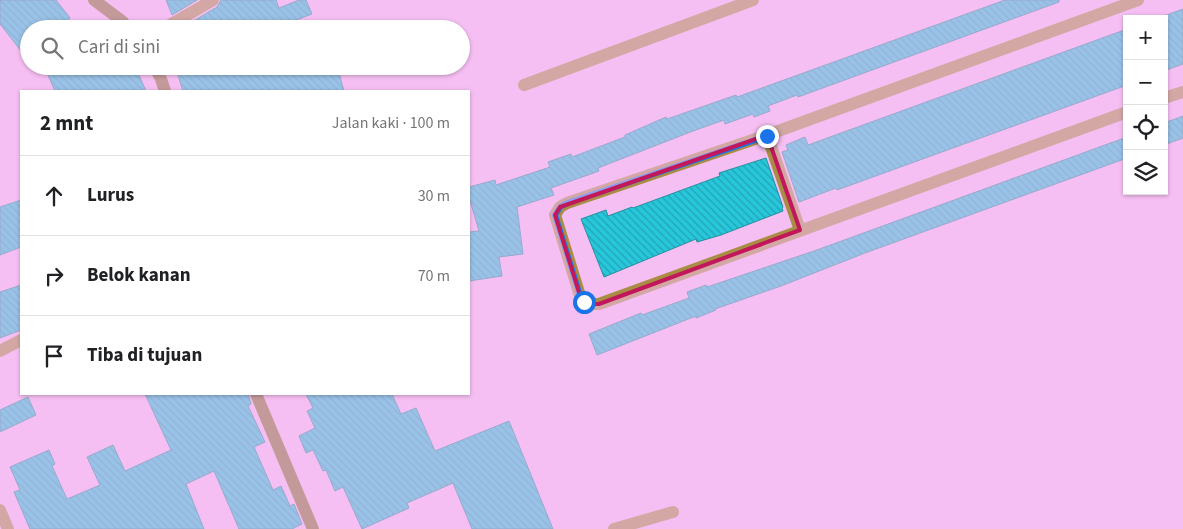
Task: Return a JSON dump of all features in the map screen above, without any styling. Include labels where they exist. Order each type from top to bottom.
[{"type":"street","points":[[94,0],[121,20]]},
{"type":"street","points":[[179,20],[213,0]]},
{"type":"street","points":[[524,85],[753,0]]},
{"type":"street","points":[[1123,113],[600,304],[588,304],[581,299],[555,215],[560,207],[576,200],[767,136],[1138,0]]},
{"type":"street","points":[[159,75],[165,90]]},
{"type":"street","points":[[1168,97],[1183,92]]},
{"type":"street","points":[[767,136],[800,230]]},
{"type":"street","points":[[0,351],[20,341]]},
{"type":"street","points":[[256,395],[313,529]]},
{"type":"street","points":[[0,510],[8,529]]},
{"type":"street","points":[[614,529],[673,512]]},
{"type":"highlighted area","points":[[767,135],[800,230],[599,304],[588,304],[581,299],[555,215],[560,207]]},
{"type":"building","points":[[0,0],[56,0],[70,18],[67,20],[20,20],[20,50],[0,24]]},
{"type":"building","points":[[166,0],[197,0],[172,15]]},
{"type":"building","points":[[221,0],[276,0],[279,8],[299,0],[306,0],[312,14],[296,20],[195,20],[217,7]]},
{"type":"building","points":[[1005,0],[1059,0],[1059,2],[798,97],[797,95],[768,106],[770,111],[754,117],[753,114],[725,124],[724,120],[693,131],[598,168],[599,171],[551,188],[554,195],[517,207],[523,254],[499,257],[502,276],[470,281],[470,232],[479,231],[470,200],[470,187],[495,180],[496,185],[550,167],[548,162],[571,154],[572,157],[625,137],[625,135],[666,117],[667,119],[736,95],[737,97]]},
{"type":"building","points":[[1183,9],[1183,64],[1168,70],[1168,15]]},
{"type":"building","points":[[1123,30],[1123,86],[799,202],[782,152],[788,150],[786,145],[805,137],[808,145]]},
{"type":"building","points":[[48,75],[139,75],[146,90],[55,90]]},
{"type":"building","points":[[178,75],[340,75],[344,90],[183,90]]},
{"type":"building","points":[[1183,116],[1183,138],[1168,144],[1168,122]]},
{"type":"building","points":[[1123,138],[1123,159],[865,253],[597,355],[589,334],[641,313],[642,315],[689,298],[687,292],[814,251]]},
{"type":"building","points":[[766,158],[783,211],[721,235],[697,242],[696,239],[604,277],[581,219],[606,210],[608,216],[633,208],[720,176],[719,173]]},
{"type":"building","points":[[20,200],[20,247],[0,255],[0,207]]},
{"type":"building","points":[[20,285],[20,330],[0,338],[0,292]]},
{"type":"building","points":[[145,395],[248,395],[251,404],[248,406],[265,442],[254,447],[273,490],[281,486],[290,506],[294,504],[302,524],[292,529],[239,529],[214,471],[186,484],[204,529],[30,529],[14,492],[20,490],[10,467],[49,450],[55,464],[52,466],[67,499],[100,485],[87,457],[113,445],[125,471],[171,450]]},
{"type":"building","points":[[306,395],[392,395],[401,414],[416,408],[435,451],[509,421],[553,529],[472,529],[453,483],[407,503],[409,508],[362,529],[343,487],[335,491],[326,470],[323,471],[313,450],[306,453],[299,436],[315,428],[307,411],[313,408]]},
{"type":"building","points":[[28,397],[36,415],[0,432],[0,410]]},
{"type":"route","points":[[584,302],[581,299],[555,215],[560,207],[567,203],[767,136]]}]
